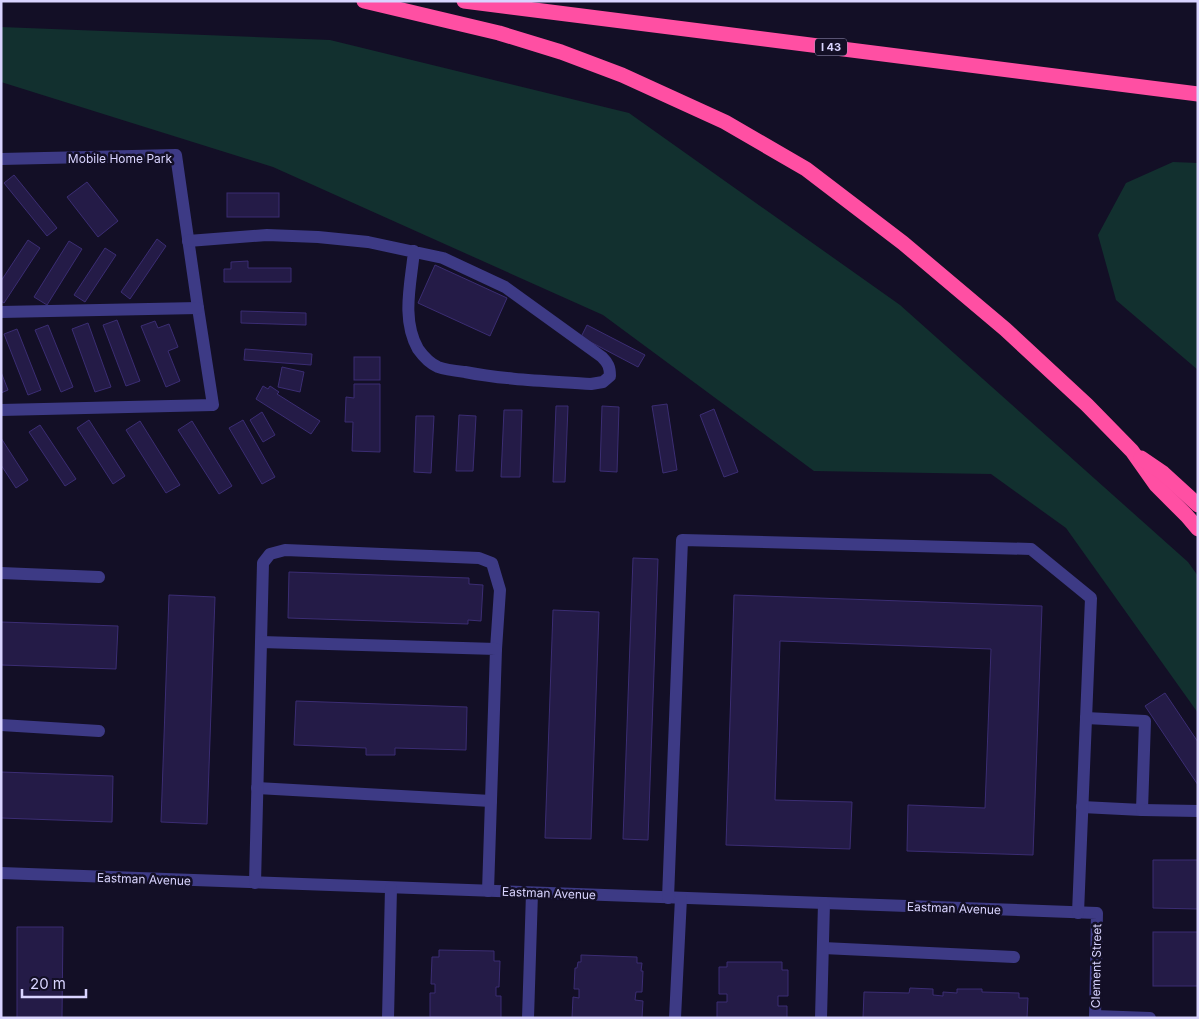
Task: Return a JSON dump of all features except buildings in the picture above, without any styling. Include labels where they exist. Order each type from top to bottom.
[{"type":"highway","points":[[364,1],[499,33],[561,52],[622,74],[725,122],[806,169],[902,243],[1005,329],[1087,405],[1132,451],[1156,484],[1188,516],[1198,529]]},
{"type":"highway","name":"I 43","points":[[464,1],[1198,94]]},
{"type":"highway","points":[[1132,451],[1163,473],[1198,505]]},
{"type":"street","name":"Mobile Home Park","points":[[1,159],[176,155],[213,405],[1,410]]},
{"type":"street","points":[[188,241],[267,236],[318,236],[368,242],[414,251],[443,258],[505,287],[602,357],[610,369],[610,376],[602,382],[591,384],[496,378],[439,368],[419,350],[412,334],[408,314],[408,295],[414,251]]},
{"type":"street","points":[[1,312],[198,308]]},
{"type":"street","points":[[675,1018],[674,898],[682,540],[1031,549],[1091,598],[1078,913]]},
{"type":"street","points":[[254,883],[264,563],[270,554],[285,550],[479,558],[492,563],[500,590],[496,649],[488,891]]},
{"type":"street","points":[[1,573],[99,577]]},
{"type":"street","points":[[261,642],[496,649]]},
{"type":"street","points":[[1086,718],[1144,721],[1142,810]]},
{"type":"street","points":[[1,725],[99,731]]},
{"type":"street","points":[[257,788],[491,801]]},
{"type":"street","points":[[1082,808],[1198,811]]},
{"type":"street","name":"Eastman Avenue","points":[[1,873],[1096,914]]},
{"type":"street","points":[[388,1018],[391,888]]},
{"type":"street","points":[[528,1018],[532,893]]},
{"type":"street","points":[[821,1018],[824,904]]},
{"type":"street","name":"Clement Street","points":[[1095,1017],[1096,914]]},
{"type":"street","points":[[823,948],[1014,957]]},
{"type":"street","points":[[1095,1017],[1150,1018]]},
{"type":"green space","points":[[1,27],[330,40],[629,113],[900,305],[1188,562],[1198,576],[1198,713],[1066,528],[991,474],[814,471],[603,315],[273,167],[1,82]]},
{"type":"green space","points":[[1173,162],[1198,163],[1198,370],[1116,300],[1098,235],[1126,183]]}]
